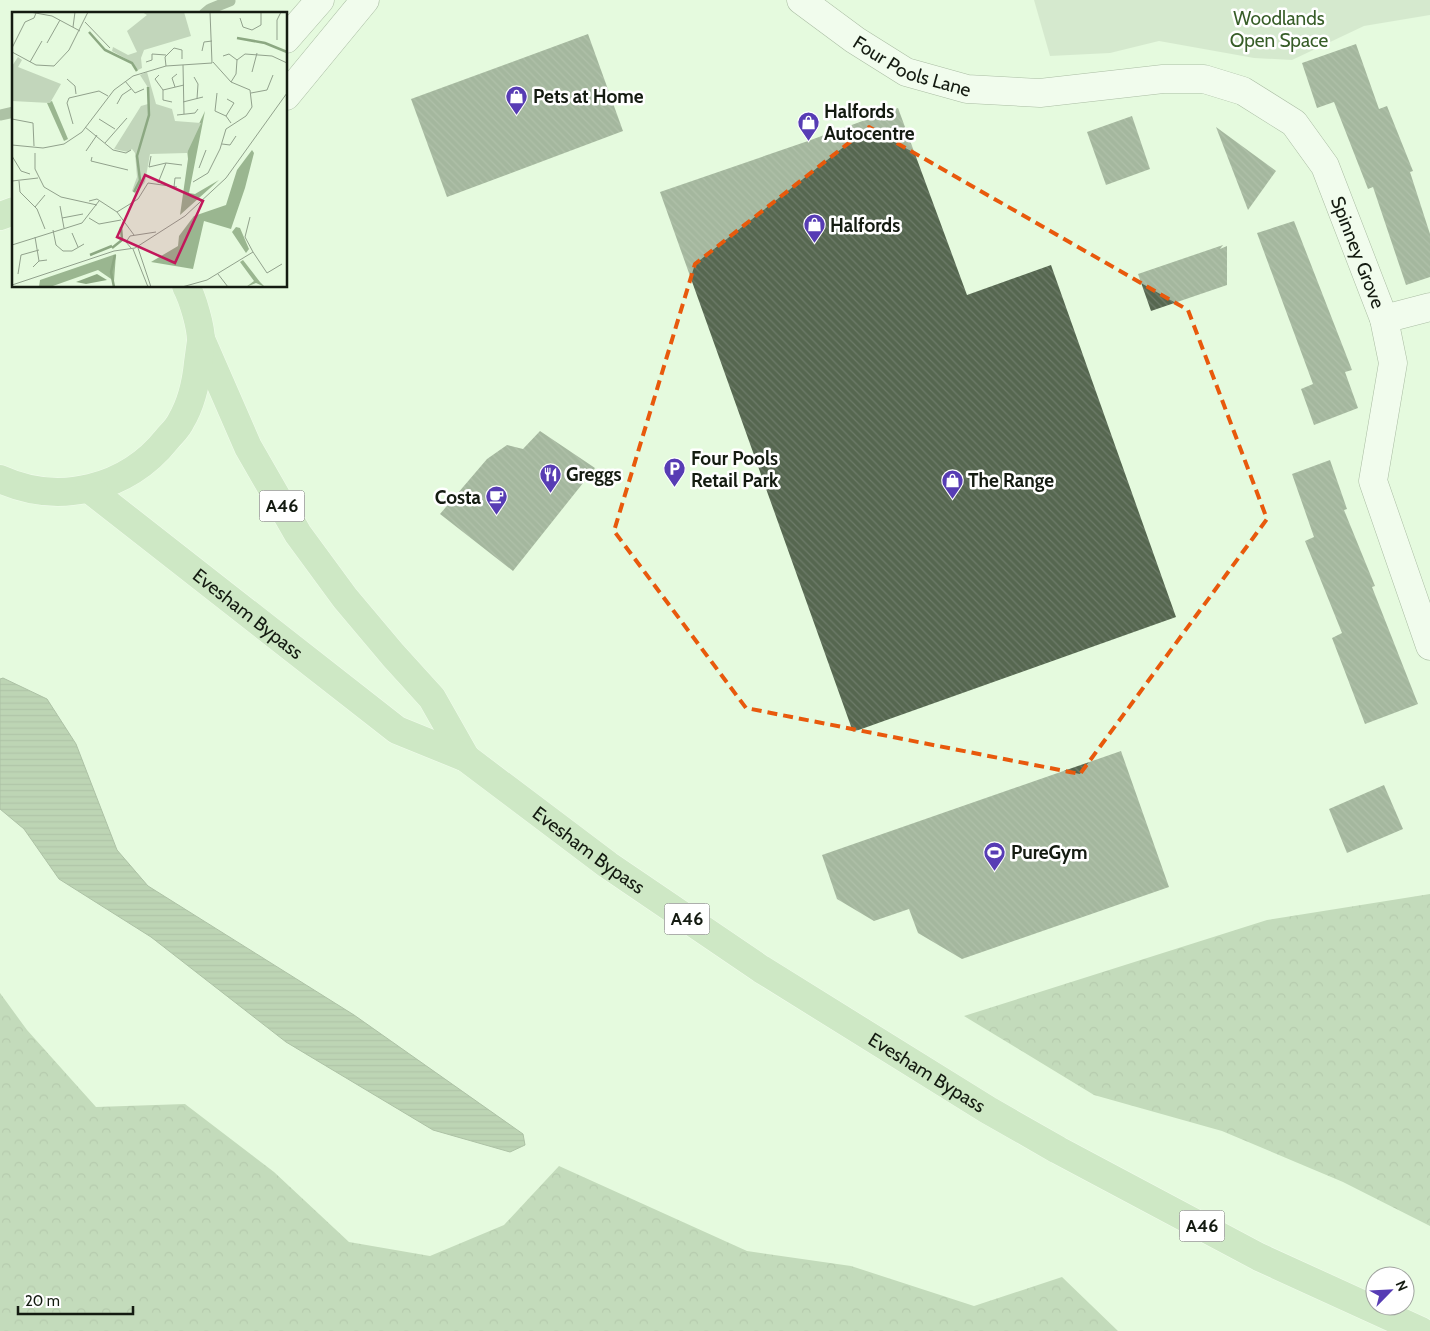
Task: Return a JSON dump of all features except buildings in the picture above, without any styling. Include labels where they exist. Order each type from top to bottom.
[{"type":"highway","points":[[0,216],[12,212]]},
{"type":"highway","points":[[6,486],[46,492],[89,489],[122,477],[154,455],[181,422],[196,383],[201,339],[192,290]]},
{"type":"highway","name":"Evesham Bypass","points":[[201,339],[248,447],[298,534],[345,598],[393,656],[432,698],[466,758]]},
{"type":"highway","name":"Evesham Bypass","points":[[89,489],[398,730],[466,758],[608,864],[761,969],[988,1110],[1058,1150],[1259,1257],[1421,1331]]},
{"type":"street","points":[[288,37],[320,0]]},
{"type":"street","points":[[288,94],[365,0]]},
{"type":"street","name":"Four Pools Lane","points":[[801,0],[855,40],[906,72],[967,89],[1040,93]]},
{"type":"street","name":"Spinney Grove","points":[[1040,93],[1163,79],[1204,79],[1243,90],[1294,123],[1325,166],[1384,318],[1393,362],[1373,481],[1430,646]]},
{"type":"street","points":[[1384,318],[1430,307]]},
{"type":"highlighted area","points":[[869,127],[1188,310],[1267,519],[1080,774],[746,708],[614,531],[695,264]]},
{"type":"green space","name":"Woodlands Open Space","points":[[1034,0],[1430,0],[1430,15],[1364,26],[1292,60],[1254,58],[1159,41],[1110,53],[1050,56]]},
{"type":"green space","points":[[1430,894],[1430,1226],[1343,1182],[1222,1131],[1094,1095],[964,1016],[1267,920]]},
{"type":"green space","points":[[0,993],[27,1030],[96,1107],[185,1104],[274,1172],[349,1242],[430,1256],[504,1225],[559,1166],[747,1251],[851,1266],[974,1306],[1062,1277],[1118,1331],[0,1331]]},
{"type":"shaded area","points":[[3,678],[47,699],[76,744],[117,850],[148,886],[354,1015],[523,1134],[525,1145],[510,1152],[433,1130],[286,1042],[151,937],[59,879],[24,829],[0,809],[0,679]]},
{"type":"waterway","points":[[206,12],[230,1]]},
{"type":"waterway","points":[[0,115],[12,112]]},
{"type":"place","name":"Pets at Home","points":[[517,115]]},
{"type":"place","name":"Halfords Autocentre","points":[[808,141]]},
{"type":"place","name":"Halfords","points":[[814,244]]},
{"type":"place","name":"Four Pools Retail Park","points":[[675,488]]},
{"type":"place","name":"Greggs","points":[[550,493]]},
{"type":"place","name":"The Range","points":[[952,499]]},
{"type":"place","name":"Costa","points":[[497,516]]},
{"type":"place","name":"PureGym","points":[[995,871]]}]
